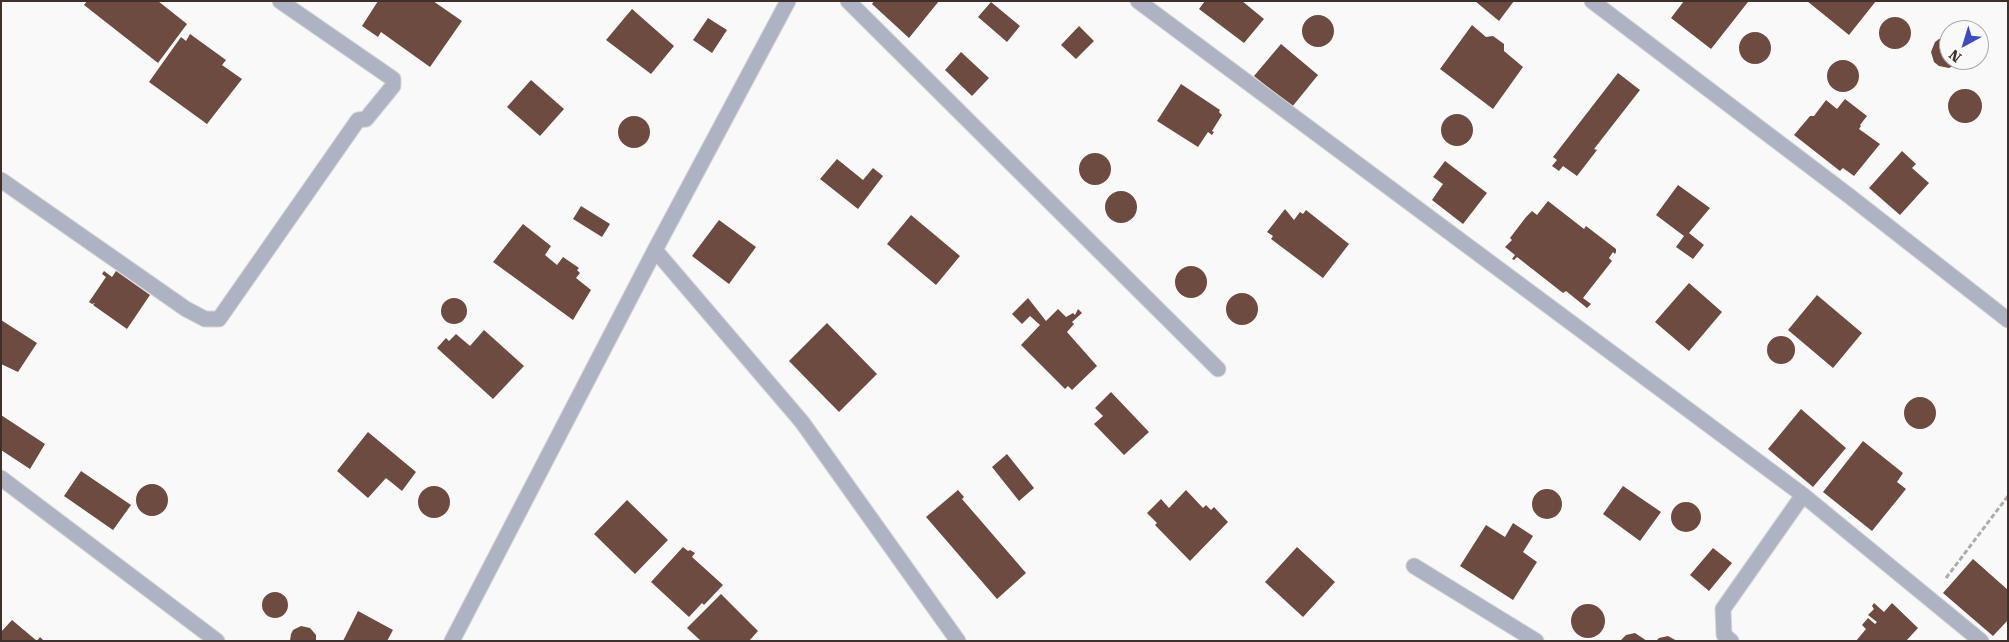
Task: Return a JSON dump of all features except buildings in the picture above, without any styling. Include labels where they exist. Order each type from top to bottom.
[{"type":"street","points":[[1,180],[186,309],[205,319],[219,319],[358,120],[366,119],[394,86],[393,79],[280,1]]},
{"type":"street","points":[[452,641],[655,250],[788,1]]},
{"type":"street","points":[[848,1],[1218,369]]},
{"type":"street","points":[[1138,1],[1802,495],[1931,598],[1981,641]]},
{"type":"street","points":[[1592,1],[1848,195],[2008,320]]},
{"type":"street","points":[[655,250],[802,422],[958,641]]},
{"type":"street","points":[[1,478],[217,641]]},
{"type":"street","points":[[1731,641],[1724,635],[1724,609],[1802,495]]},
{"type":"street","points":[[1414,566],[1536,641]]},
{"type":"path","points":[[1931,598],[2008,496]]}]
